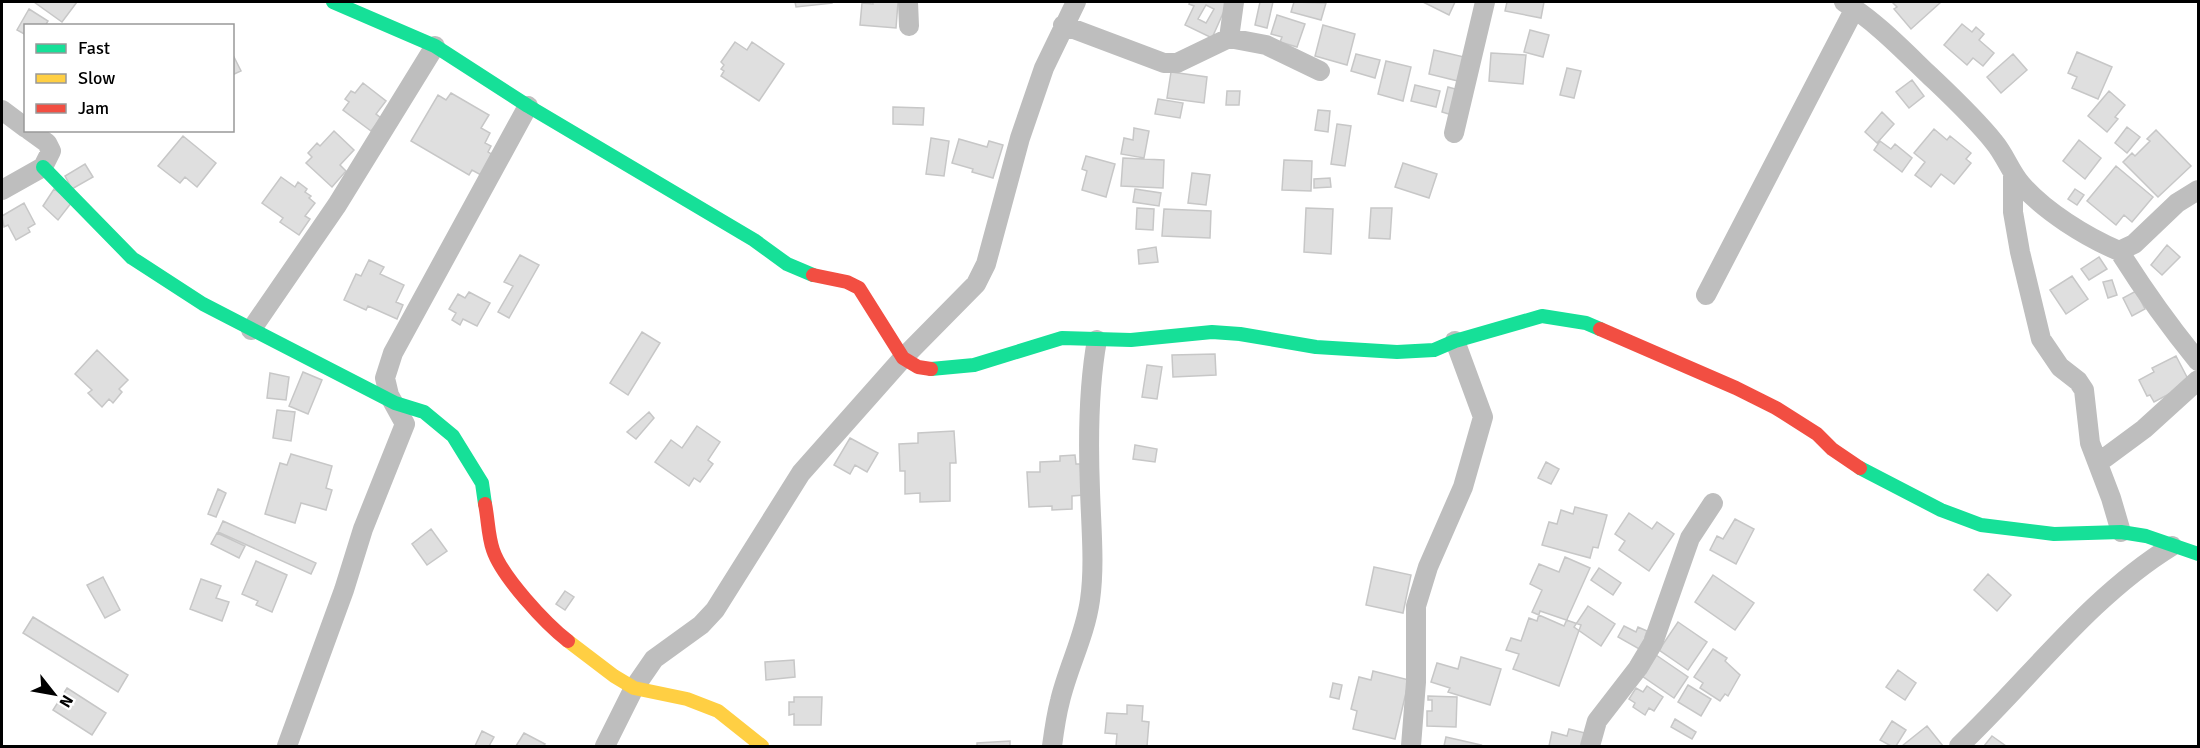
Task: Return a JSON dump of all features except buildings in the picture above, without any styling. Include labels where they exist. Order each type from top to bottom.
[{"type":"street","points":[[333,2],[435,46],[528,106],[754,240],[780,261],[811,275],[850,282],[859,288],[903,358],[918,367],[937,370],[974,365],[1052,340],[1156,339],[1212,332],[1240,334],[1316,347],[1397,352],[1434,350],[1455,341],[1542,316],[1586,323],[1736,388],[1766,403],[1816,434],[1832,449],[1860,468],[1941,510],[1982,525],[2044,533],[2121,532],[2146,536],[2199,554]]},
{"type":"street","points":[[908,2],[909,26]]},
{"type":"street","points":[[605,747],[634,688],[654,659],[701,625],[715,610],[801,473],[903,358],[976,284],[986,264],[1020,138],[1044,68],[1076,2]]},
{"type":"street","points":[[1229,38],[1234,2]]},
{"type":"street","points":[[1454,133],[1485,2]]},
{"type":"street","points":[[1706,296],[1849,5],[1894,41],[1949,94],[1994,142],[2013,173],[2032,195],[2061,217],[2118,251],[2177,336],[2199,361]]},
{"type":"street","points":[[1063,26],[1164,63],[1177,63],[1229,38],[1266,45],[1320,71]]},
{"type":"street","points":[[251,330],[337,205],[435,46]]},
{"type":"street","points":[[287,747],[340,601],[363,529],[405,424],[389,395],[385,378],[393,353],[528,106]]},
{"type":"street","points":[[2,110],[24,127]]},
{"type":"street","points":[[2,190],[43,167],[51,151],[46,143],[31,132]]},
{"type":"street","points":[[43,167],[132,258],[203,304],[395,403],[424,412],[453,436],[482,483],[492,550],[504,570],[554,630],[614,676],[634,688],[687,699],[718,711],[762,747]]},
{"type":"street","points":[[2013,173],[2013,212],[2016,232],[2041,339],[2060,367],[2078,381],[2084,390],[2088,434],[2121,532]]},
{"type":"street","points":[[2118,251],[2134,244],[2177,202],[2199,190]]},
{"type":"street","points":[[1052,747],[1060,700],[1082,637],[1090,600],[1092,544],[1089,464],[1090,377],[1097,340]]},
{"type":"street","points":[[1411,747],[1416,682],[1416,606],[1428,567],[1463,487],[1483,417],[1455,341]]},
{"type":"street","points":[[2098,464],[2144,429],[2199,380]]},
{"type":"street","points":[[1590,747],[1597,721],[1638,668],[1653,643],[1690,538],[1713,503]]},
{"type":"street","points":[[1959,747],[2090,612],[2145,562],[2172,546]]},
{"type":"traffic: fast","points":[[333,2],[435,46],[528,106],[754,240],[787,264],[813,275]]},
{"type":"traffic: fast","points":[[43,167],[132,258],[203,304],[395,403],[424,412],[453,436],[482,483],[485,504]]},
{"type":"traffic: fast","points":[[931,369],[974,365],[1062,338],[1131,340],[1212,332],[1240,334],[1316,347],[1397,352],[1434,350],[1455,341],[1542,316],[1586,323],[1600,329]]},
{"type":"traffic: fast","points":[[1860,468],[1941,510],[1981,525],[2054,534],[2121,532],[2146,536],[2198,554]]},
{"type":"traffic: slow","points":[[568,641],[614,676],[634,688],[687,699],[718,711],[762,746]]},
{"type":"traffic: jam","points":[[813,275],[847,282],[859,288],[903,358],[918,367],[931,369]]},
{"type":"traffic: jam","points":[[1600,329],[1736,388],[1776,408],[1817,434],[1832,449],[1860,468]]},
{"type":"traffic: jam","points":[[485,504],[491,545],[505,573],[548,623],[568,641]]}]
